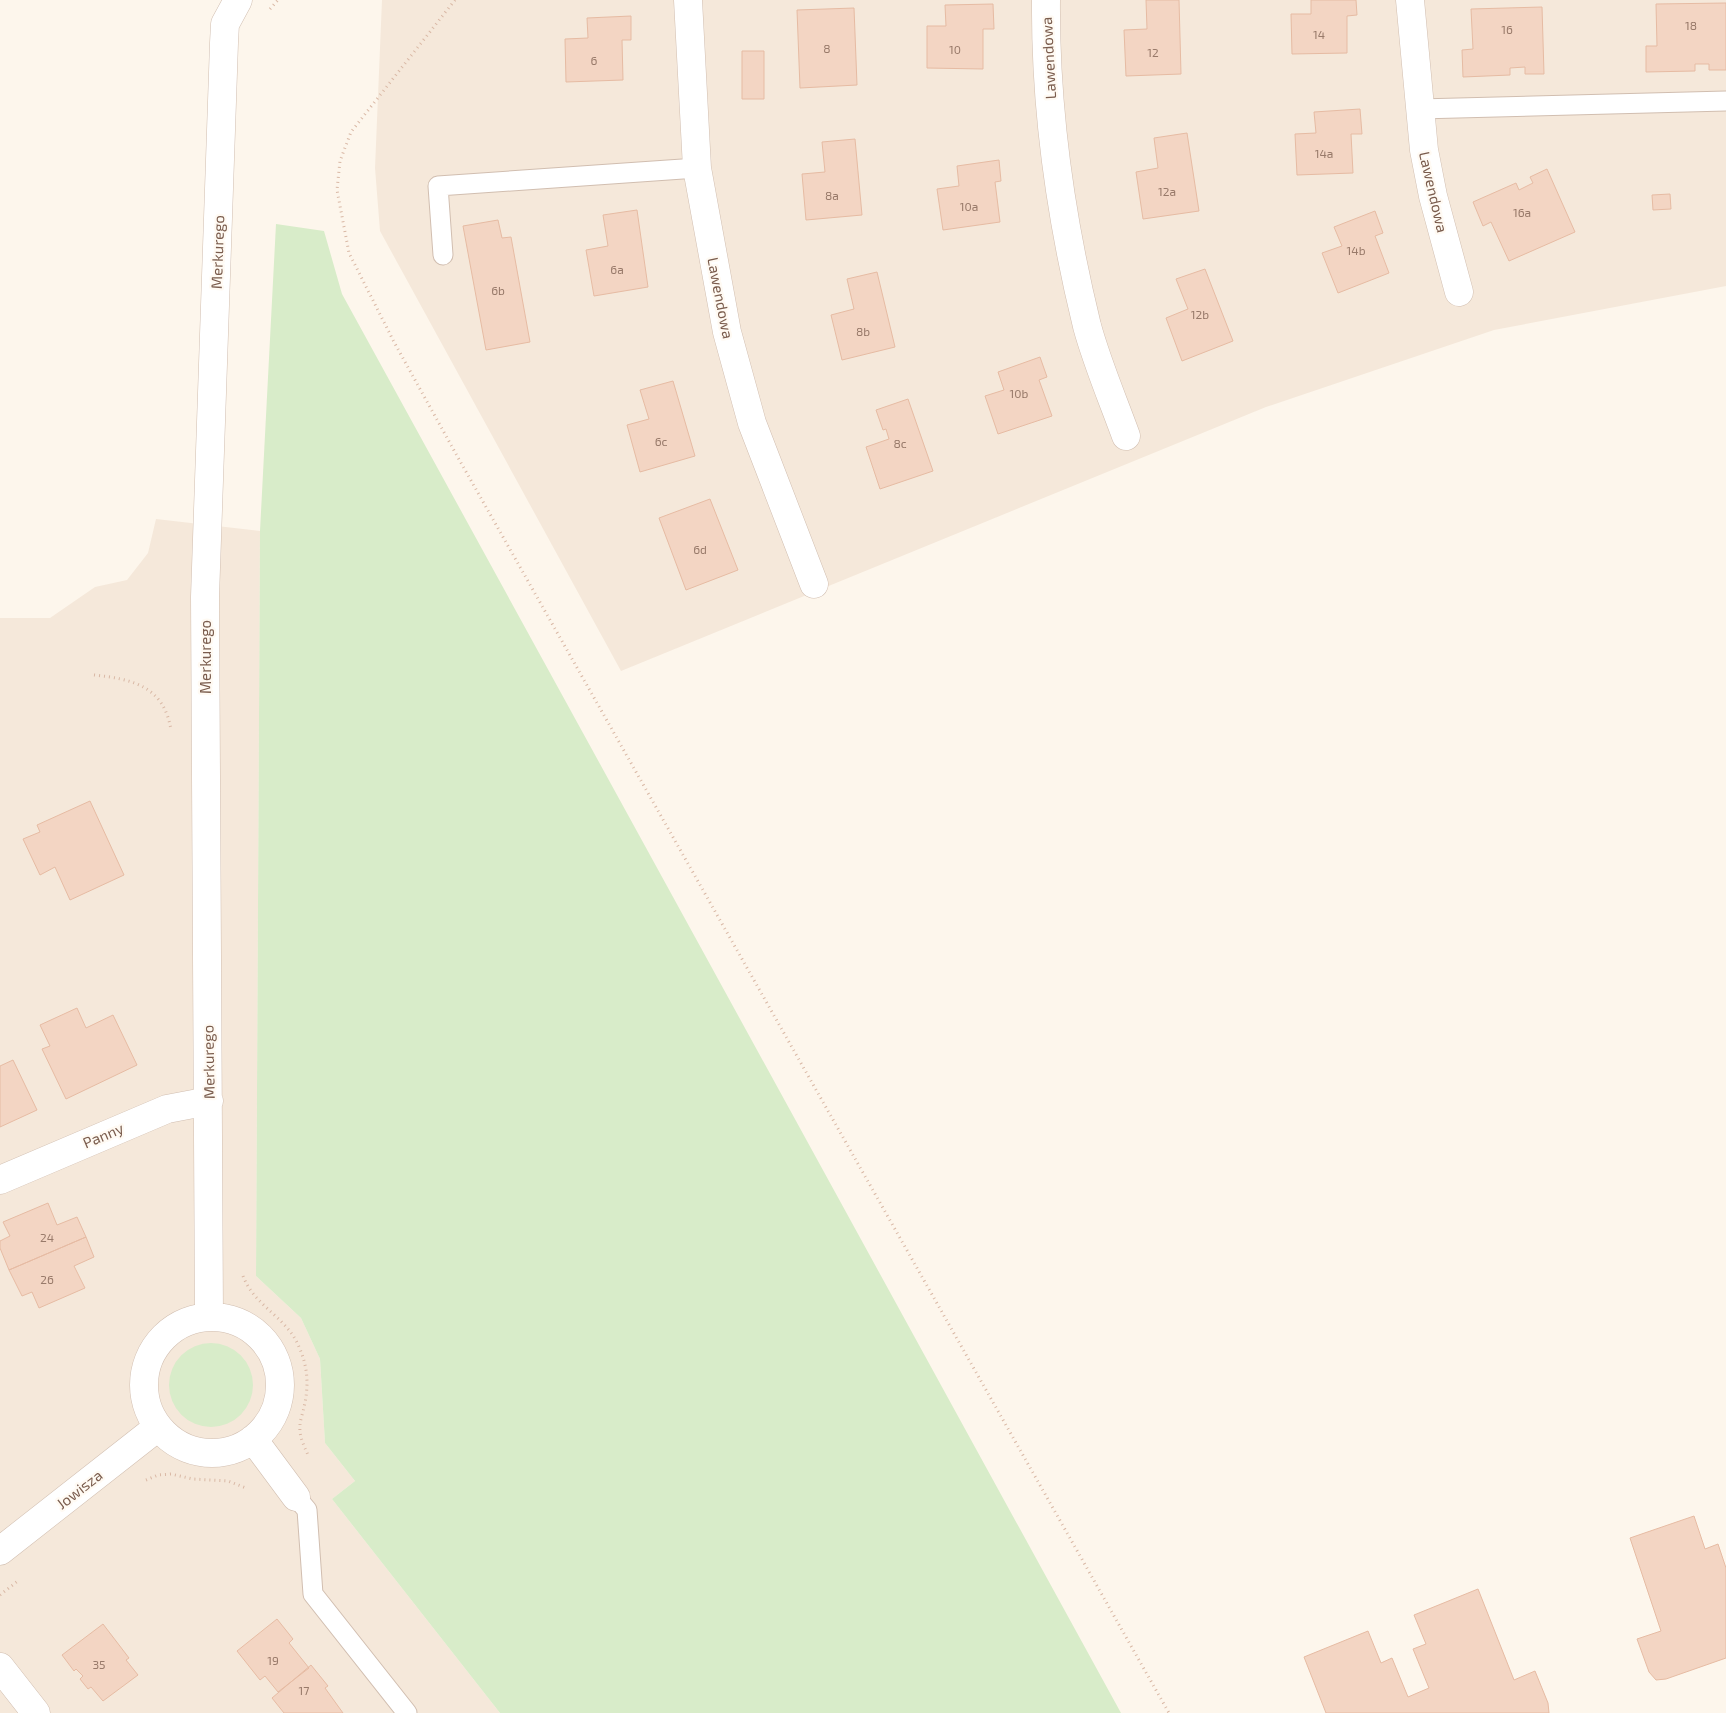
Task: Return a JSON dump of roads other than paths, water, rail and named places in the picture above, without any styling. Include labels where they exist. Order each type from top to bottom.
[{"type":"street","name":"Merkurego","points":[[209,1317],[205,597],[225,24],[238,0]]},
{"type":"street","name":"Lawendowa","points":[[688,0],[697,168],[727,332],[750,414],[773,482],[814,584]]},
{"type":"street","name":"Lawendowa","points":[[1046,0],[1051,114],[1063,218],[1088,328],[1126,436]]},
{"type":"street","name":"Lawendowa","points":[[1410,0],[1424,150],[1433,196],[1459,292]]},
{"type":"street","name":"Panny","points":[[0,1180],[167,1109],[209,1101]]},
{"type":"street","points":[[209,1317],[230,1319],[250,1328],[266,1343],[276,1362],[280,1383],[277,1405],[268,1424],[253,1440],[234,1449],[213,1454],[193,1451],[173,1442],[158,1427],[146,1405],[144,1380],[150,1356],[164,1336],[185,1322],[209,1317]]},
{"type":"street","name":"Jowisza","points":[[0,1551],[158,1427]]},
{"type":"street","points":[[253,1440],[296,1497]]},
{"type":"street","points":[[0,1667],[36,1713]]},
{"type":"lane","points":[[1419,109],[1726,101]]},
{"type":"lane","points":[[443,255],[438,186],[697,168]]},
{"type":"lane","points":[[296,1497],[307,1510],[313,1594],[407,1713]]}]
